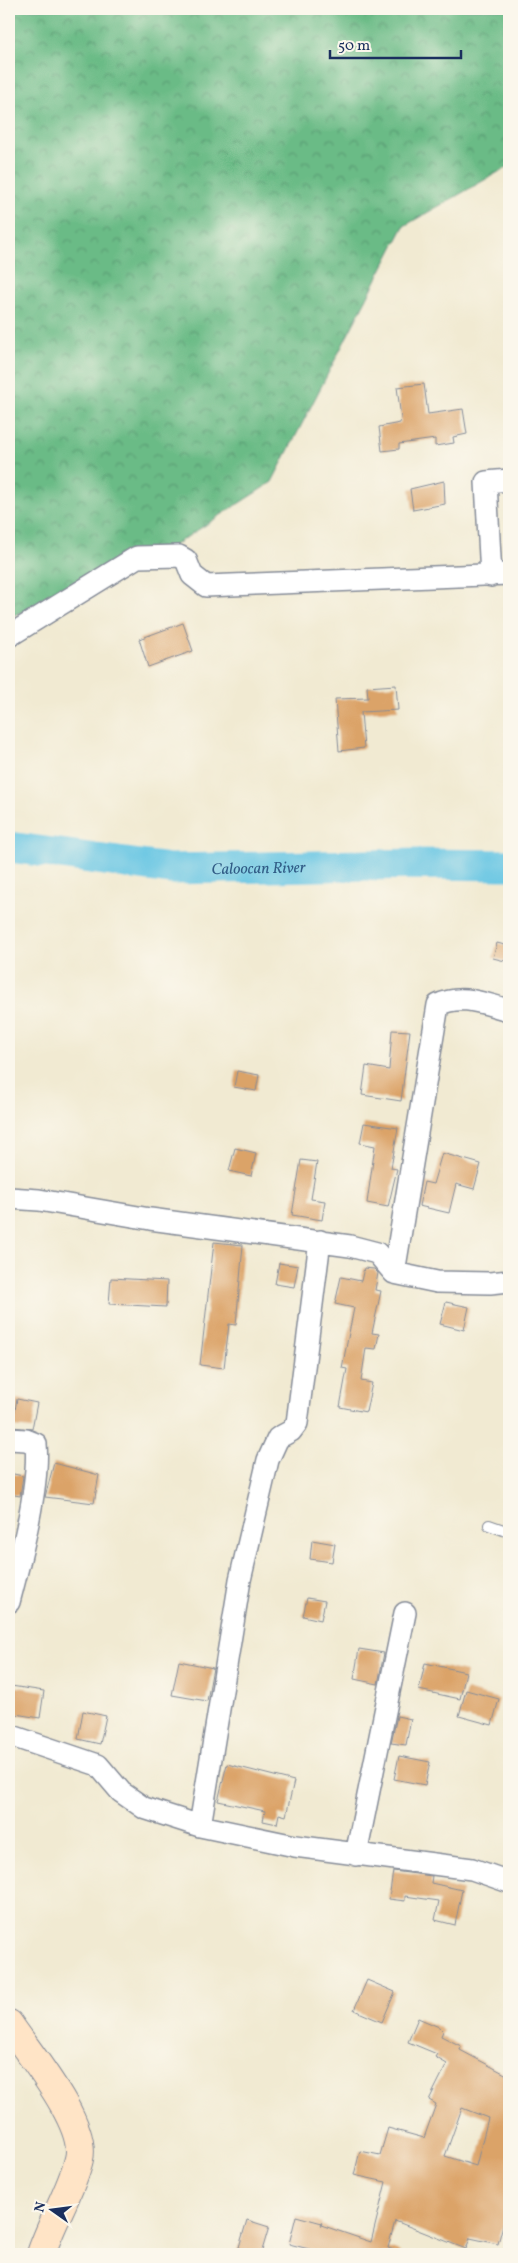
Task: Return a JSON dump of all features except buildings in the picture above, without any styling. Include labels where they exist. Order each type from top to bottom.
[{"type":"main road","points":[[9,2024],[70,2113],[80,2144],[79,2158],[75,2170],[49,2228],[40,2254]]},
{"type":"street","points":[[9,636],[137,556],[179,556],[186,560],[192,575],[206,586],[500,575],[486,482],[509,480]]},
{"type":"street","points":[[394,1273],[438,1005],[450,999],[460,998],[509,1010]]},
{"type":"street","points":[[9,1198],[39,1200],[150,1218],[320,1241],[377,1253],[394,1273],[437,1282],[490,1283],[509,1281]]},
{"type":"street","points":[[200,1826],[240,1580],[268,1460],[278,1438],[291,1431],[297,1423],[320,1241]]},
{"type":"street","points":[[9,1439],[26,1440],[36,1444],[37,1455],[31,1503],[9,1602]]},
{"type":"street","points":[[356,1855],[405,1613]]},
{"type":"street","points":[[9,1735],[98,1765],[120,1792],[144,1808],[200,1826],[296,1846],[472,1868],[509,1882]]},
{"type":"lane","points":[[489,1525],[509,1532]]},
{"type":"green space","points":[[9,9],[509,9],[509,166],[404,226],[272,482],[142,566],[9,617]]},
{"type":"waterway","name":"Caloocan River","points":[[9,847],[170,869],[418,864],[509,865]]}]
